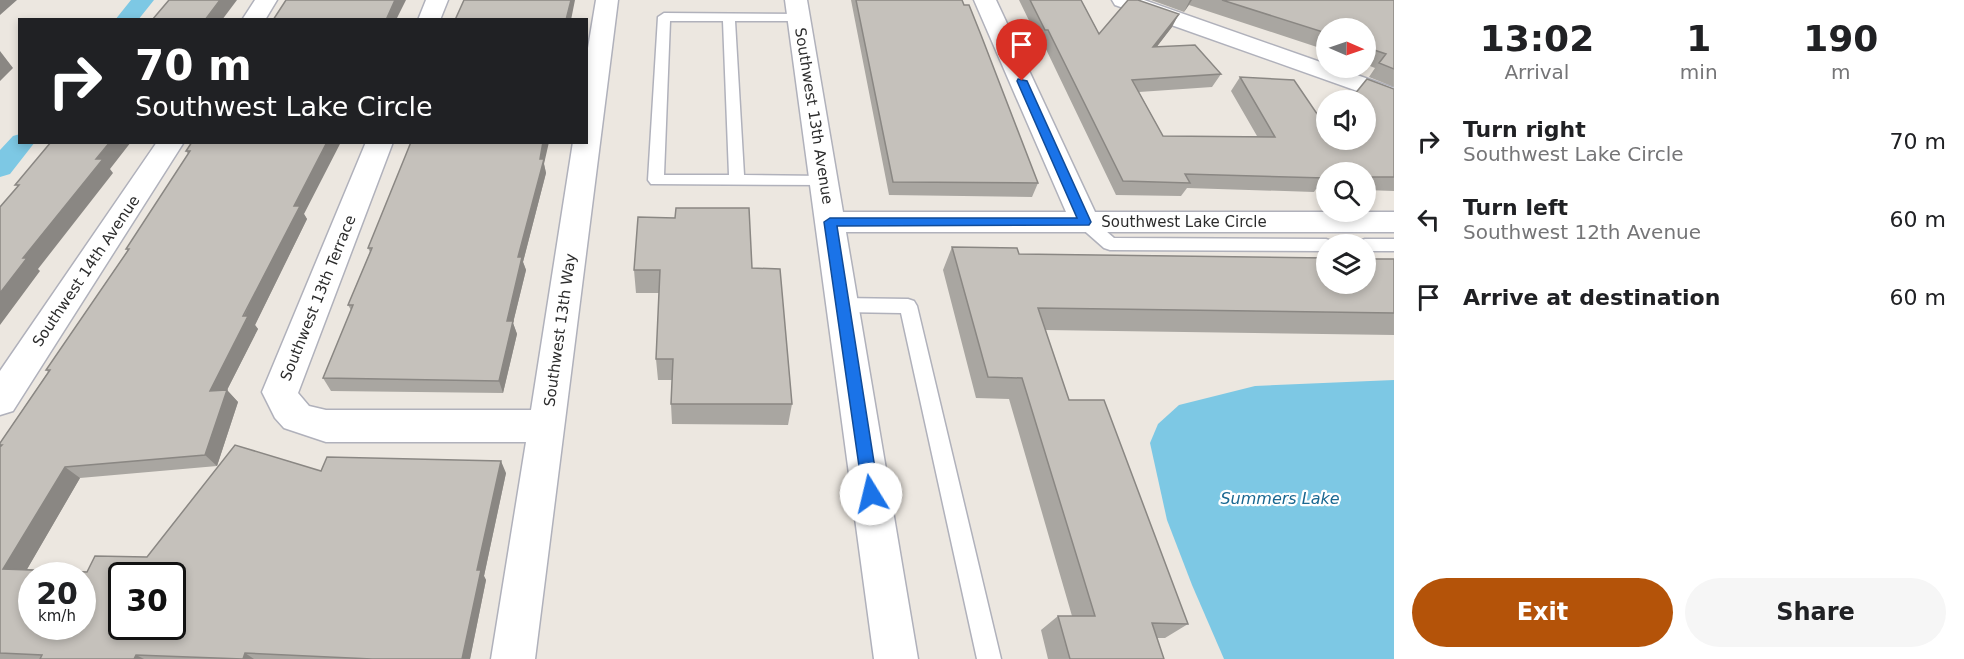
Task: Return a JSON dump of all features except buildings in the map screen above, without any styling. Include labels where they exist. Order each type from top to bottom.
[{"type":"street","points":[[254,18],[266,0]]},
{"type":"street","points":[[430,18],[437,0]]},
{"type":"street","name":"Southwest 13th Way","points":[[588,133],[607,0]]},
{"type":"street","points":[[986,0],[1085,222]]},
{"type":"street","points":[[1123,0],[1394,96]]},
{"type":"street","name":"Southwest 13th Avenue","points":[[797,9],[896,659]]},
{"type":"street","name":"Southwest 14th Avenue","points":[[0,400],[170,144]]},
{"type":"street","name":"Southwest 13th Terrace","points":[[379,144],[280,392],[287,409],[303,421],[326,426],[546,426]]},
{"type":"street","name":"Southwest 13th Way","points":[[513,659],[586,144]]},
{"type":"street","name":"Southwest Lake Circle","points":[[830,222],[1394,222]]},
{"type":"lane","points":[[797,9],[729,17],[664,17],[656,180],[823,182]]},
{"type":"lane","points":[[729,17],[737,180]]},
{"type":"lane","points":[[1085,222],[1110,244],[1316,245]]},
{"type":"lane","points":[[1376,245],[1394,245]]},
{"type":"lane","points":[[842,305],[908,306],[989,659]]},
{"type":"water","name":"Summers Lake","points":[[1394,380],[1394,659],[1224,659],[1167,520],[1150,443],[1158,424],[1179,405],[1255,386]]},
{"type":"waterway","points":[[128,18],[143,0]]},
{"type":"waterway","points":[[0,168],[20,144]]},
{"type":"route","points":[[871,494],[830,222],[1085,222],[1022,81]]}]
